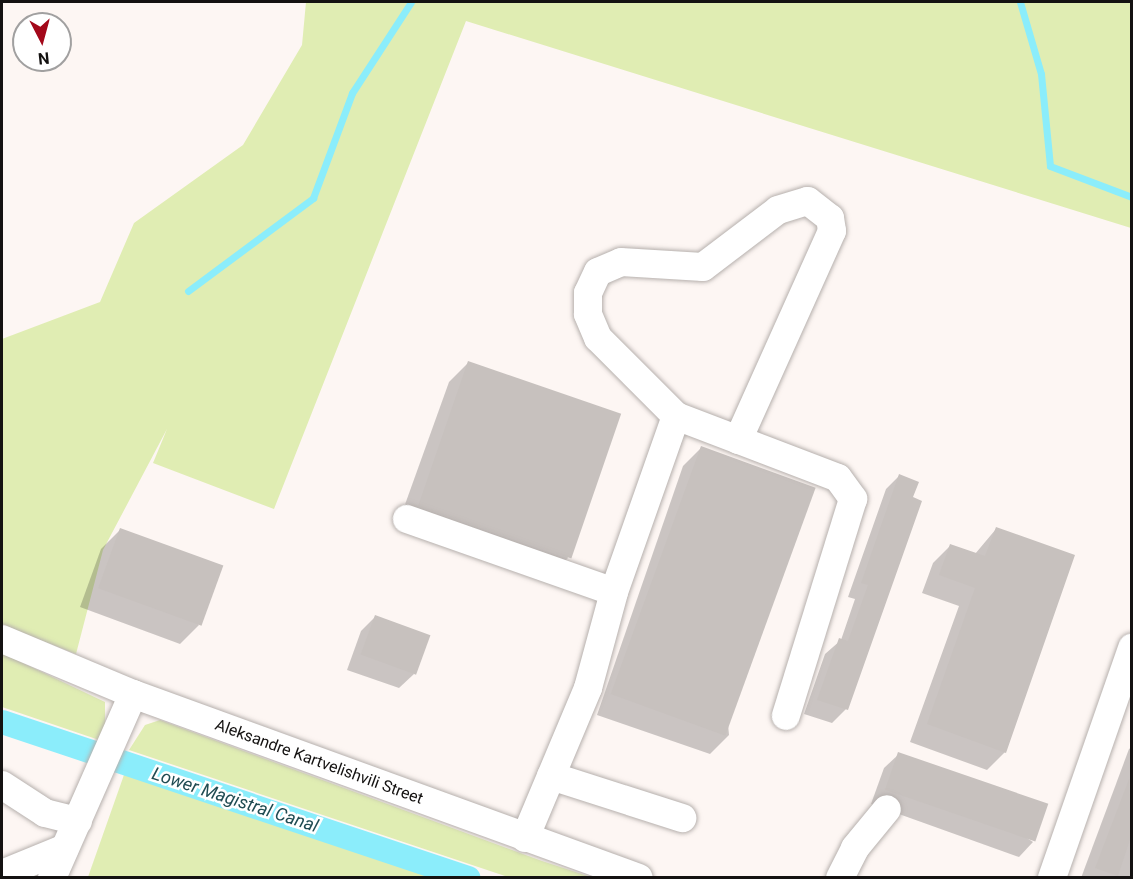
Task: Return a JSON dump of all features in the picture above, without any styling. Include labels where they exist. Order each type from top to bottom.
[{"type":"street","points":[[738,440],[832,231],[830,218],[808,201],[778,210],[704,267],[621,261],[598,272],[588,293],[588,314],[598,338],[676,416],[738,440],[838,478],[853,499],[786,716]]},
{"type":"street","points":[[525,838],[588,688],[614,592],[676,416]]},
{"type":"street","points":[[406,519],[614,592]]},
{"type":"street","name":"Aleksandre Kartvelishvili Street","points":[[2,639],[128,707],[639,878]]},
{"type":"street","points":[[1052,878],[1131,648]]},
{"type":"street","points":[[52,878],[98,780],[128,707]]},
{"type":"street","points":[[551,776],[682,818]]},
{"type":"street","points":[[2,784],[45,813],[78,820]]},
{"type":"street","points":[[840,878],[855,848],[887,809]]},
{"type":"street","points":[[2,874],[65,848]]},
{"type":"green space","points":[[306,2],[1131,2],[1131,228],[466,21],[274,509],[153,463],[167,429],[103,550],[76,654],[2,625],[2,339],[100,302],[134,223],[243,145],[302,45]]},
{"type":"green space","points":[[2,653],[105,702],[105,742],[2,707]]},
{"type":"green space","points":[[160,720],[591,877],[508,877],[129,750],[145,725]]},
{"type":"green space","points":[[125,772],[430,877],[88,877]]},
{"type":"building","points":[[468,361],[621,414],[571,558],[418,506]]},
{"type":"building","points":[[701,446],[816,488],[725,736],[611,694]]},
{"type":"building","points":[[899,474],[919,482],[913,497],[922,501],[848,710],[817,700],[839,638],[848,641],[868,585],[861,583]]},
{"type":"building","points":[[996,527],[1075,555],[1006,753],[927,724],[975,588],[939,575],[950,544],[985,556]]},
{"type":"building","points":[[120,528],[223,566],[201,626],[98,588]]},
{"type":"building","points":[[375,615],[430,635],[416,675],[361,654]]},
{"type":"building","points":[[898,752],[1048,804],[1035,842],[885,790]]},
{"type":"building","points":[[1129,779],[1131,837],[1118,876],[1095,868]]},
{"type":"waterway","points":[[188,291],[313,198],[352,93],[411,2]]},
{"type":"waterway","points":[[1020,2],[1041,74],[1050,166],[1132,197]]},
{"type":"waterway","name":"Lower Magistral Canal","points":[[2,722],[469,878]]}]
